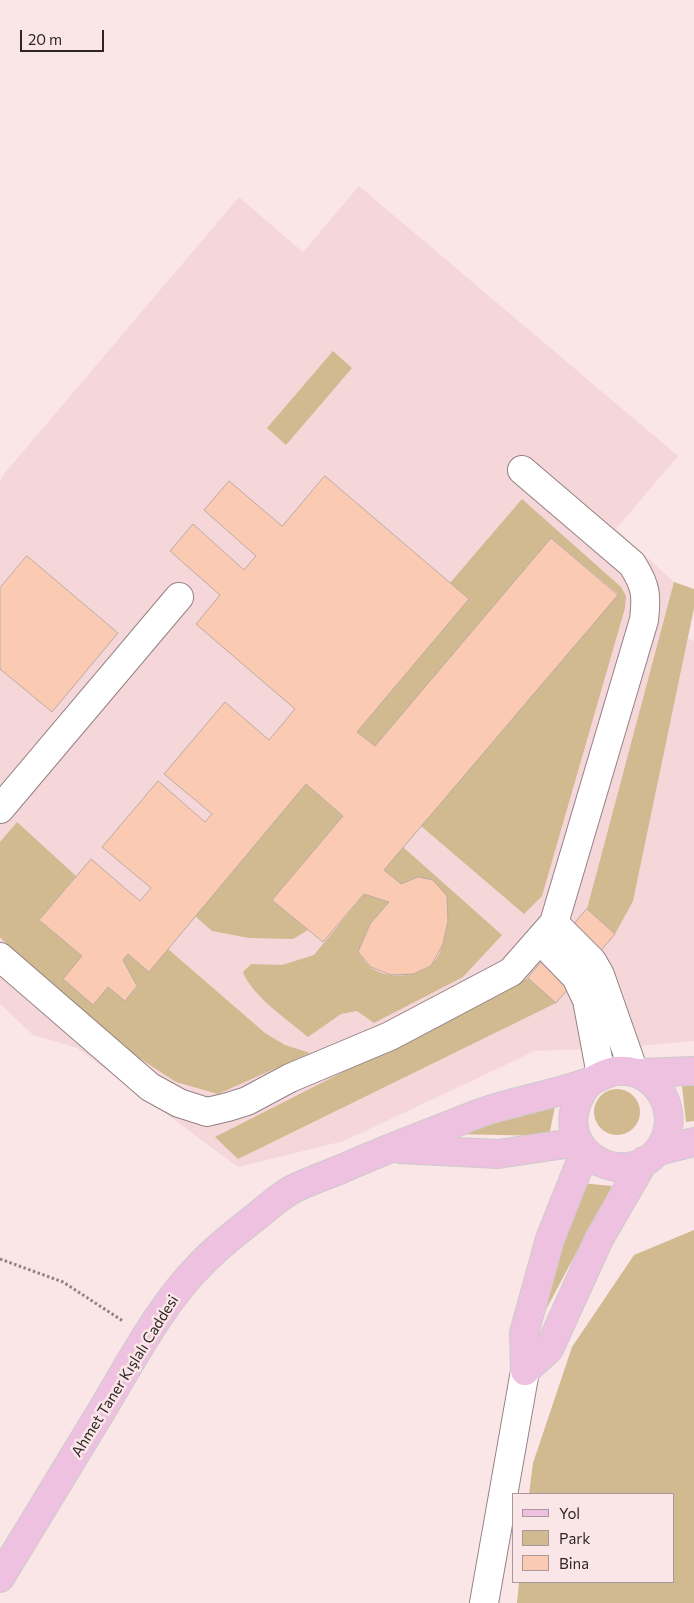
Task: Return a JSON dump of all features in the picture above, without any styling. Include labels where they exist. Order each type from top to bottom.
[{"type":"main road","name":"Ahmet Taner Kışlalı Caddesi","points":[[0,1578],[164,1308],[200,1264],[240,1229],[291,1190],[488,1110],[622,1070],[636,1073],[694,1071]]},
{"type":"main road","points":[[525,1371],[549,1349],[598,1239],[651,1156],[666,1138],[670,1123],[668,1107],[662,1093],[652,1081],[636,1073]]},
{"type":"main road","points":[[595,1078],[579,1095],[573,1110],[573,1127],[582,1147],[598,1161],[613,1167],[630,1167],[651,1156],[694,1142]]},
{"type":"main road","name":"Ahmet Taner Kışlalı Caddesi","points":[[388,1149],[498,1154],[582,1147]]},
{"type":"main road","points":[[525,1371],[524,1333],[550,1239],[582,1147]]},
{"type":"street","points":[[0,957],[150,1087],[179,1103],[207,1112],[247,1101],[290,1078],[390,1036],[471,991],[511,972],[547,932],[644,620],[647,598],[642,580],[632,564],[522,470]]},
{"type":"street","points":[[0,809],[179,597]]},
{"type":"street","points":[[547,932],[592,961],[600,975],[636,1073]]},
{"type":"street","points":[[547,932],[576,977],[587,1000],[595,1078]]},
{"type":"street","points":[[484,1603],[525,1371]]},
{"type":"path","points":[[0,1258],[63,1282],[147,1336]]},
{"type":"shaded area","points":[[359,186],[678,456],[616,529],[674,582],[694,589],[694,608],[688,638],[694,641],[694,1041],[619,1048],[535,1051],[344,1141],[238,1167],[77,1048],[33,1035],[0,1004],[0,482],[4,474],[239,197],[303,252]]},
{"type":"green space","points":[[333,351],[352,368],[286,445],[267,428]]},
{"type":"green space","points":[[522,499],[621,587],[626,596],[625,608],[542,896],[524,914],[421,826],[618,594],[551,538],[375,746],[357,732],[469,599],[450,583]]},
{"type":"green space","points":[[674,582],[694,589],[694,608],[633,901],[615,934],[587,909]]},
{"type":"green space","points":[[306,784],[343,816],[272,900],[308,930],[293,939],[249,938],[212,931],[195,916]]},
{"type":"green space","points":[[17,822],[76,876],[39,920],[82,956],[63,979],[93,1004],[108,987],[125,1001],[137,987],[123,960],[128,954],[149,971],[168,949],[265,1033],[285,1045],[310,1053],[218,1094],[176,1082],[130,1052],[15,954],[0,937],[0,842]]},
{"type":"green space","points":[[403,847],[502,935],[463,977],[374,1023],[357,1011],[341,1014],[308,1037],[262,999],[243,972],[251,964],[282,965],[314,955],[364,894],[389,902],[370,924],[358,952],[370,967],[390,975],[402,975],[413,974],[423,970],[432,963],[442,945],[441,924],[433,880],[418,877],[401,884],[384,870]]},
{"type":"green space","points":[[528,978],[556,1003],[238,1159],[215,1137]]},
{"type":"green space","points":[[682,1086],[694,1086],[694,1121],[686,1122]]},
{"type":"green space","points":[[612,1089],[622,1089],[636,1099],[640,1112],[636,1125],[630,1131],[622,1135],[612,1135],[598,1125],[594,1117],[594,1107],[604,1093]]},
{"type":"green space","points":[[555,1106],[549,1136],[453,1134]]},
{"type":"green space","points":[[581,1183],[612,1186],[543,1315]]},
{"type":"green space","points":[[694,1230],[694,1603],[517,1603],[519,1583],[674,1583],[674,1493],[529,1493],[533,1463],[572,1347],[634,1255]]},
{"type":"building","points":[[325,476],[469,599],[357,732],[375,746],[551,538],[618,595],[384,870],[401,884],[418,877],[433,880],[447,896],[448,921],[443,944],[431,966],[413,974],[391,975],[371,967],[358,952],[370,924],[389,902],[364,894],[323,942],[272,900],[343,816],[306,784],[149,972],[128,954],[123,960],[137,986],[125,1001],[108,987],[93,1005],[63,979],[82,956],[39,920],[91,859],[140,901],[151,888],[102,847],[158,781],[205,822],[212,814],[164,774],[225,702],[269,740],[295,709],[196,624],[220,595],[170,551],[193,524],[244,570],[256,556],[204,510],[229,481],[282,526]]},
{"type":"building","points":[[27,556],[118,633],[52,712],[0,669],[0,588]]},
{"type":"building","points":[[587,909],[615,934],[556,1003],[528,978]]}]
